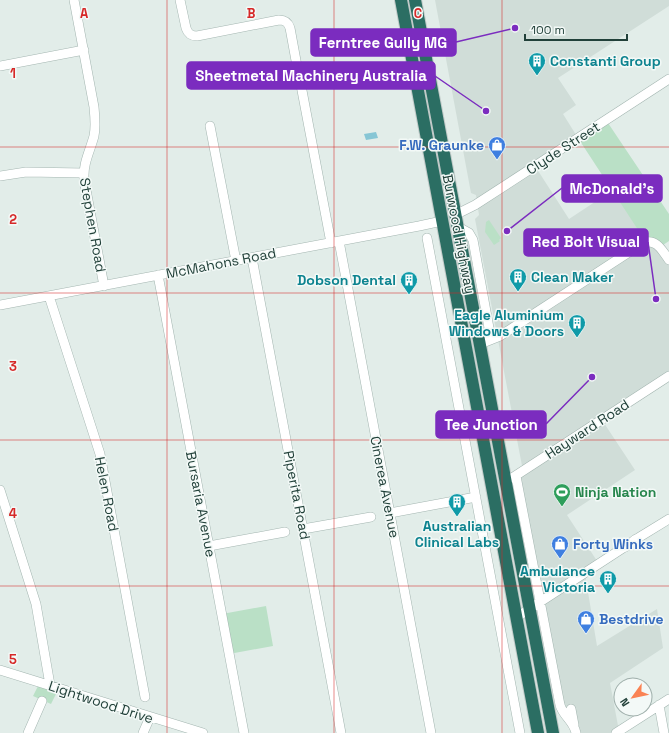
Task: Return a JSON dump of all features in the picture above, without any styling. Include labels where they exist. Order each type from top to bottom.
[{"type":"highway","name":"Burwood Highway","points":[[401,0],[538,733]]},
{"type":"highway","name":"Burwood Highway","points":[[415,0],[457,221],[486,342],[506,482],[553,733]]},
{"type":"highway","points":[[442,220],[457,221]]},
{"type":"street","name":"Stephen Road","points":[[74,0],[94,107],[94,135],[86,158],[84,174],[104,286]]},
{"type":"street","points":[[180,0],[187,38],[289,18],[297,66]]},
{"type":"street","points":[[0,66],[84,50]]},
{"type":"street","name":"Clyde Street","points":[[457,221],[475,205],[669,79]]},
{"type":"street","name":"Cinerea Avenue","points":[[300,80],[335,242],[390,513],[431,733]]},
{"type":"street","points":[[210,126],[236,261]]},
{"type":"street","points":[[0,176],[26,172],[84,174]]},
{"type":"street","name":"McMahons Road","points":[[0,305],[252,258],[442,220]]},
{"type":"street","points":[[427,238],[520,733]]},
{"type":"street","points":[[486,342],[507,331],[642,243],[650,242],[657,244],[669,260]]},
{"type":"street","name":"Piperita Road","points":[[252,258],[341,733]]},
{"type":"street","name":"Bursaria Avenue","points":[[158,275],[244,733]]},
{"type":"street","name":"Helen Road","points":[[49,296],[100,454],[145,697]]},
{"type":"street","name":"Hayward Road","points":[[506,482],[669,376]]},
{"type":"street","points":[[516,476],[561,709],[576,731]]},
{"type":"street","points":[[0,490],[36,604],[50,685]]},
{"type":"street","points":[[390,513],[476,497]]},
{"type":"street","points":[[303,529],[371,516]]},
{"type":"street","points":[[517,617],[623,548],[629,546],[634,540],[669,519]]},
{"type":"street","points":[[209,546],[285,532]]},
{"type":"street","name":"Lightwood Drive","points":[[0,670],[202,733]]},
{"type":"street","points":[[616,733],[669,699]]},
{"type":"street","points":[[28,733],[42,701]]},
{"type":"street","points":[[659,705],[664,733]]},
{"type":"street","points":[[571,709],[576,731]]},
{"type":"street","points":[[143,733],[150,717]]},
{"type":"shaded area","points":[[435,0],[669,0],[669,6],[558,78],[576,105],[563,114],[578,138],[535,166],[569,219],[613,190],[646,241],[669,260],[669,376],[602,420],[635,470],[567,515],[599,564],[585,574],[597,646],[657,609],[663,648],[619,677],[613,677],[613,681],[610,683],[613,699],[613,717],[616,717],[619,731],[616,733],[576,733],[564,715],[516,476],[523,471],[475,219],[479,215],[476,195],[471,193]]},
{"type":"green space","points":[[606,120],[669,214],[669,241],[660,247],[646,242],[578,138]]},
{"type":"green space","points":[[489,220],[501,238],[499,240],[500,241],[494,245],[485,232],[486,222]]},
{"type":"green space","points":[[266,606],[273,646],[229,654],[222,614]]},
{"type":"green space","points":[[40,682],[59,688],[51,704],[33,696]]},
{"type":"water","points":[[376,132],[378,138],[366,140],[364,134]]},
{"type":"place","name":"Ferntree Gully MG","points":[[515,28]]},
{"type":"place","name":"Constanti Group","points":[[537,76]]},
{"type":"place","name":"Sheetmetal Machinery Australia","points":[[486,111]]},
{"type":"place","name":"F.W. Graunke","points":[[497,160]]},
{"type":"place","name":"McDonald's","points":[[507,231]]},
{"type":"place","name":"Clean Maker","points":[[518,292]]},
{"type":"place","name":"Dobson Dental","points":[[409,295]]},
{"type":"place","name":"Red Bolt Visual","points":[[656,299]]},
{"type":"place","name":"Eagle Aluminium Windows & Doors","points":[[577,338]]},
{"type":"place","name":"Tee Junction","points":[[592,377]]},
{"type":"place","name":"Ninja Nation","points":[[562,507]]},
{"type":"place","name":"Australian Clinical Labs","points":[[457,517]]},
{"type":"place","name":"Forty Winks","points":[[560,559]]},
{"type":"place","name":"Ambulance Victoria","points":[[608,594]]},
{"type":"place","name":"Bestdrive","points":[[586,634]]}]
